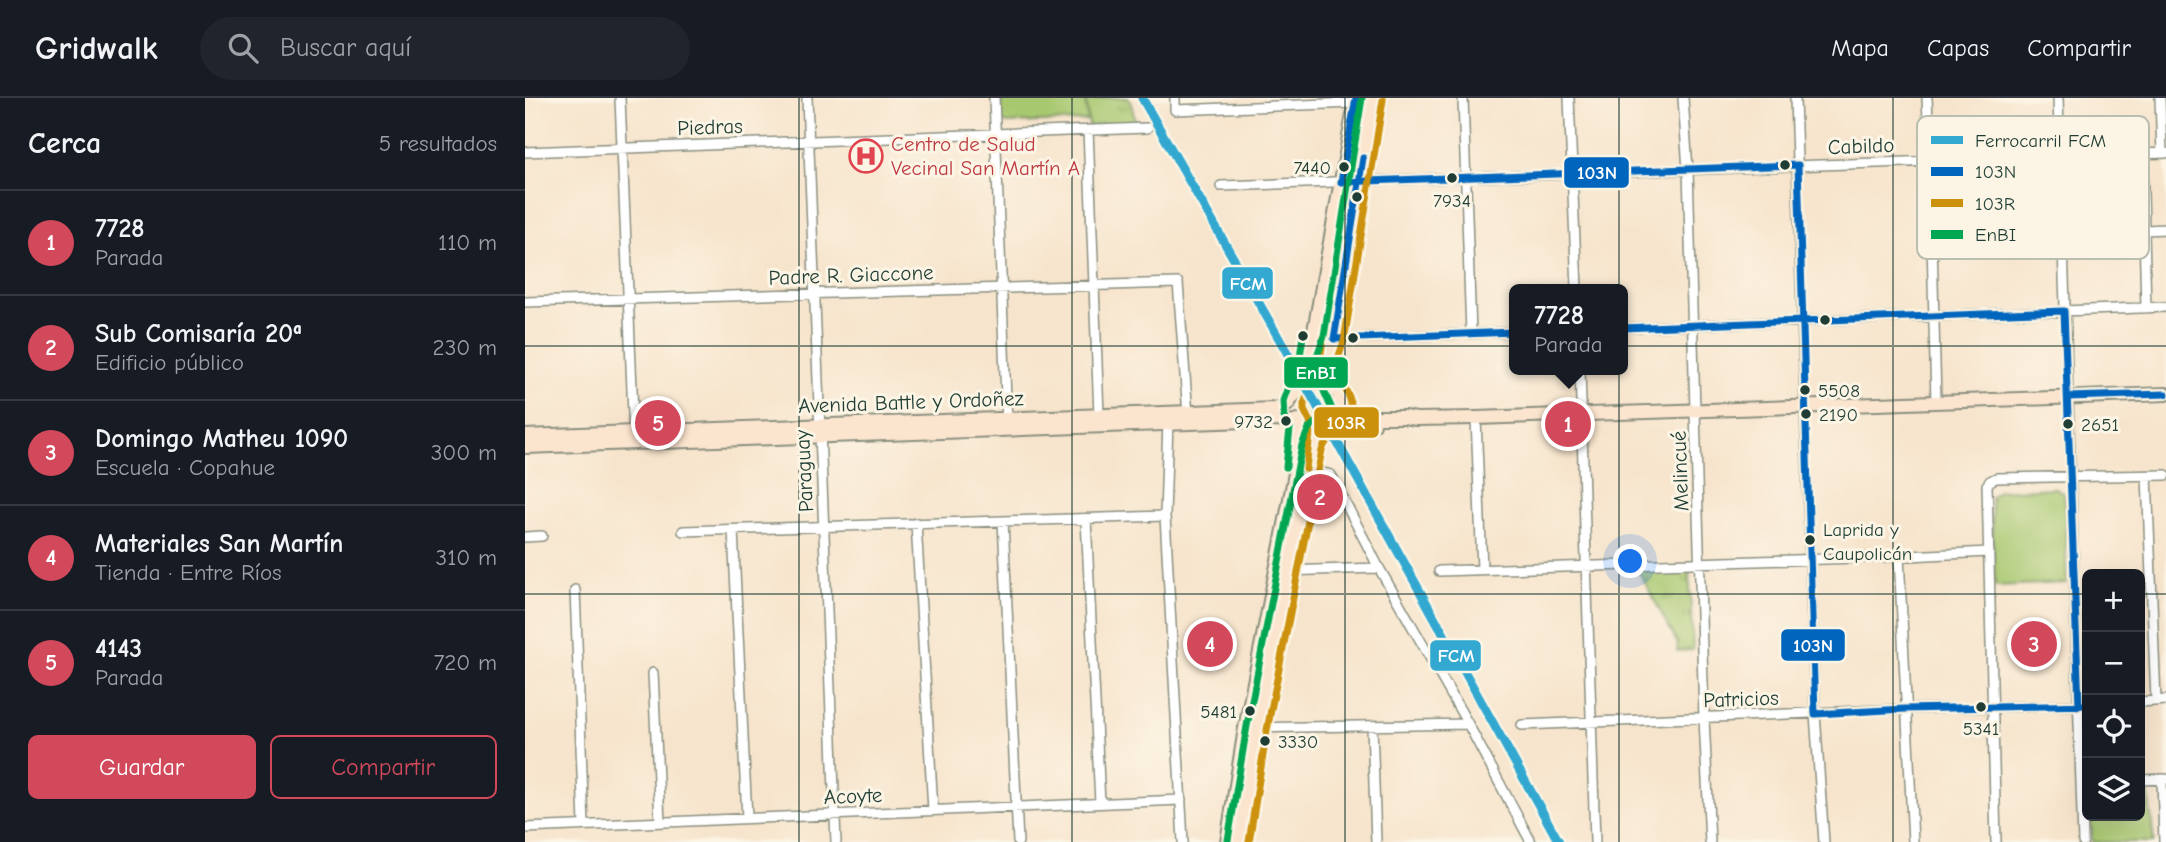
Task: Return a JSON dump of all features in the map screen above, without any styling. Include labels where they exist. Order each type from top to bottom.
[{"type":"main road","points":[[1373,98],[1333,339],[1326,363],[1327,376],[1350,411],[1363,417],[1416,419]]},
{"type":"main road","points":[[1307,383],[1310,351],[1355,101]]},
{"type":"main road","points":[[1282,571],[1315,438],[1327,427],[1340,413],[1337,393],[1318,381],[1307,383],[1294,396],[1292,405],[1293,414],[1311,430],[1327,427],[1416,419],[2166,394]]},
{"type":"main road","name":"Avenida Battle y Ordoñez","points":[[525,447],[634,438],[1188,417],[1275,409],[1287,405],[1294,396]]},
{"type":"main road","name":"Avenida Battle y Ordoñez","points":[[1007,423],[1099,415],[1168,418]]},
{"type":"main road","name":"Avenida Battle y Ordoñez","points":[[1188,417],[1285,420],[1300,423]]},
{"type":"main road","points":[[1227,842],[1282,571],[1299,453],[1300,423]]},
{"type":"main road","name":"Avenida Battle y Ordoñez","points":[[525,436],[634,438]]},
{"type":"main road","points":[[1238,842],[1251,728]]},
{"type":"street","points":[[621,98],[634,438]]},
{"type":"street","name":"Paraguay","points":[[807,98],[836,842]]},
{"type":"street","points":[[993,98],[1007,423]]},
{"type":"street","points":[[1175,98],[1175,110],[1355,101]]},
{"type":"street","points":[[1463,98],[1471,334]]},
{"type":"street","points":[[1569,98],[1577,284]]},
{"type":"street","name":"Melincué","points":[[1683,98],[1688,170],[1710,842]]},
{"type":"street","points":[[1795,98],[1815,714],[1823,842]]},
{"type":"street","points":[[1927,98],[1928,116]]},
{"type":"street","points":[[2058,98],[2059,116]]},
{"type":"street","points":[[2159,98],[2164,153]]},
{"type":"street","name":"Piedras","points":[[525,152],[1147,128]]},
{"type":"street","points":[[1088,130],[1099,415]]},
{"type":"street","name":"Cabildo","points":[[1221,186],[1917,161]]},
{"type":"street","points":[[1932,259],[1936,402]]},
{"type":"street","points":[[2063,259],[2082,695]]},
{"type":"street","points":[[2145,259],[2146,308]]},
{"type":"street","name":"Padre R. Giaccone","points":[[525,302],[1178,283],[1188,417]]},
{"type":"street","points":[[1628,328],[2166,307]]},
{"type":"street","points":[[1333,339],[1509,332]]},
{"type":"street","points":[[1580,375],[1595,842]]},
{"type":"street","points":[[1168,418],[1165,516],[1183,842]]},
{"type":"street","points":[[1476,418],[1482,569]]},
{"type":"street","points":[[1308,469],[1331,475],[1379,568],[1468,724],[1531,842]]},
{"type":"street","points":[[1996,842],[1986,492],[1990,481],[1996,478],[2166,475]]},
{"type":"street","points":[[2147,476],[2161,701]]},
{"type":"street","points":[[683,531],[1165,516]]},
{"type":"street","points":[[1086,519],[1100,803]]},
{"type":"street","points":[[1003,521],[1018,842]]},
{"type":"street","points":[[916,523],[933,810]]},
{"type":"street","points":[[733,530],[747,818]]},
{"type":"street","points":[[525,537],[542,536]]},
{"type":"street","points":[[1440,571],[1989,552]]},
{"type":"street","points":[[1899,556],[1913,842]]},
{"type":"street","points":[[1282,571],[1379,568]]},
{"type":"street","points":[[575,590],[585,825]]},
{"type":"street","points":[[653,673],[660,822]]},
{"type":"street","name":"Patricios","points":[[1522,725],[1905,709],[2082,705]]},
{"type":"street","points":[[1251,728],[1468,724]]},
{"type":"street","points":[[1372,726],[1376,842]]},
{"type":"street","points":[[2145,780],[2164,779],[2164,842]]},
{"type":"street","name":"Acoyte","points":[[525,828],[1181,800]]},
{"type":"street","points":[[2083,821],[2083,842]]},
{"type":"green space","points":[[1001,98],[1085,98],[1088,121],[1002,123]]},
{"type":"green space","points":[[1129,98],[1137,125],[1089,127],[1086,101]]},
{"type":"green space","points":[[1318,381],[1340,398],[1329,427],[1298,422],[1294,412],[1294,396]]},
{"type":"green space","points":[[2055,488],[2064,493],[2067,583],[1995,586],[1991,497],[1998,491]]},
{"type":"green space","points":[[1689,569],[1693,650],[1677,651],[1678,644],[1638,570]]},
{"type":"green space","points":[[2147,785],[2154,842],[2092,842],[2091,821],[2145,821]]},
{"type":"rail line","name":"FCM","points":[[1142,98],[1305,384],[1559,842]]},
{"type":"transit line","name":"103N","points":[[1356,98],[1341,182],[1798,165],[1815,714],[2082,705]]},
{"type":"transit line","name":"EnBI","points":[[1228,840],[1247,726],[1302,445],[1309,428],[1327,414],[1331,407],[1316,373],[1317,356],[1324,336],[1362,98]]},
{"type":"transit line","name":"103R","points":[[1249,842],[1267,730],[1322,450],[1346,423],[1351,410],[1350,399],[1339,379],[1337,365],[1344,341],[1383,100]]},
{"type":"transit line","name":"103N","points":[[1363,158],[1334,339],[1509,332]]},
{"type":"transit line","name":"103N","points":[[1628,328],[2064,311],[2079,706]]},
{"type":"transit line","name":"EnBI","points":[[1286,467],[1290,428],[1284,417],[1283,401],[1288,387],[1297,377],[1303,336]]},
{"type":"transit line","name":"103R","points":[[1306,469],[1311,424],[1304,404],[1317,386],[1323,338]]},
{"type":"transit line","name":"103N","points":[[2068,397],[2166,394]]},
{"type":"place","name":"Centro de Salud Vecinal San Martín A","points":[[866,156]]},
{"type":"place","name":"7440","points":[[1344,167]]},
{"type":"place","name":"7934","points":[[1452,178]]},
{"type":"place","name":"5508","points":[[1805,390]]},
{"type":"place","name":"2190","points":[[1806,414]]},
{"type":"place","name":"9732","points":[[1286,421]]},
{"type":"place","name":"4143","points":[[658,423]]},
{"type":"place","name":"7728","points":[[1568,424]]},
{"type":"place","name":"2651","points":[[2068,424]]},
{"type":"place","name":"Sub Comisaría 20ª","points":[[1320,497]]},
{"type":"place","name":"Laprida y Caupolicán","points":[[1810,540]]},
{"type":"place","name":"Materiales San Martín","points":[[1210,644]]},
{"type":"place","name":"Domingo Matheu 1090","points":[[2034,644]]},
{"type":"place","name":"5341","points":[[1981,707]]},
{"type":"place","name":"5481","points":[[1250,711]]},
{"type":"place","name":"3330","points":[[1265,741]]}]
